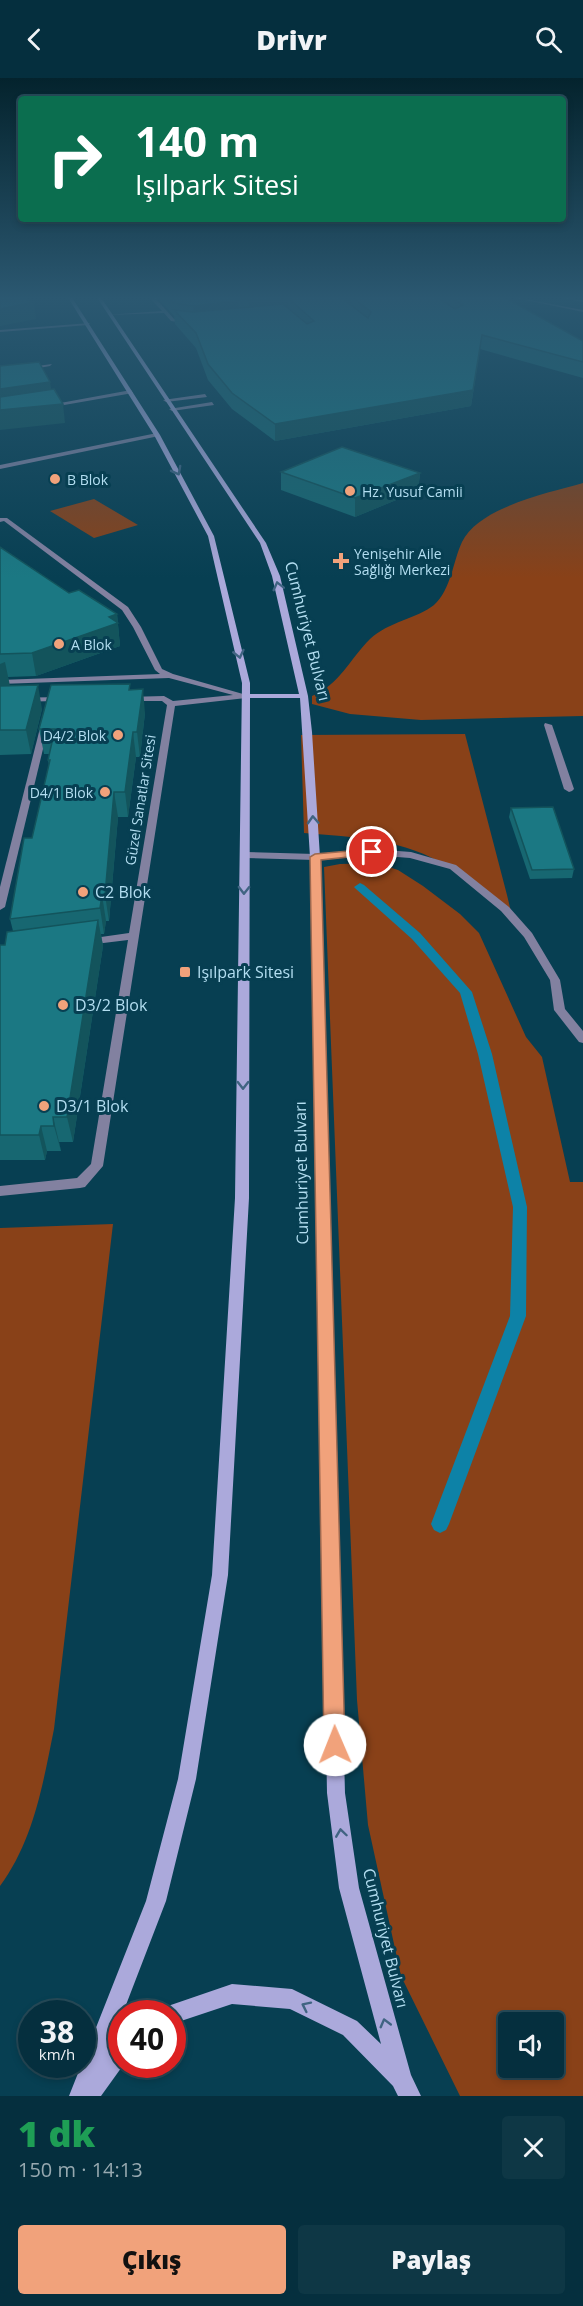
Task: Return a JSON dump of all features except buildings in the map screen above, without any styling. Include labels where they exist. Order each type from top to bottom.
[{"type":"street","name":"Cumhuriyet Bulvarı","points":[[155,390],[169,405],[263,543],[276,576],[304,696],[315,857],[336,1793],[349,1888],[405,2088]]},
{"type":"street","points":[[44,406],[136,391],[211,536],[246,683],[242,1198],[220,1575],[187,1779],[156,1901],[80,2096]]},
{"type":"street","points":[[169,405],[206,396]]},
{"type":"street","points":[[169,405],[212,404]]},
{"type":"street","points":[[0,467],[157,435]]},
{"type":"street","points":[[0,520],[5,519],[124,609],[137,627],[159,670],[170,676],[246,696]]},
{"type":"street","points":[[0,682],[170,676]]},
{"type":"street","points":[[119,699],[164,698],[171,704],[246,696],[304,696]]},
{"type":"street","points":[[0,907],[51,699]]},
{"type":"street","points":[[0,700],[73,699]]},
{"type":"street","name":"Güzel Sanatlar Sitesi","points":[[0,1191],[80,1183],[97,1166],[171,704]]},
{"type":"street","points":[[548,725],[569,789]]},
{"type":"street","points":[[245,855],[315,857],[372,852],[401,854],[453,867],[505,909],[528,935],[555,980],[560,1010],[583,1039]]},
{"type":"street","points":[[78,943],[133,936]]},
{"type":"street","points":[[186,2009],[232,1994],[292,1999],[350,2028],[405,2088]]},
{"type":"street","points":[[88,2096],[108,2069]]},
{"type":"shaded area","points":[[583,483],[583,716],[421,720],[350,714],[312,704],[312,696],[330,685],[377,633],[420,613],[440,599],[462,542],[483,519],[516,503]]},
{"type":"shaded area","points":[[94,499],[138,525],[94,538],[50,511]]},
{"type":"shaded area","points":[[465,734],[513,920],[448,867],[415,850],[378,841],[304,833],[301,735]]},
{"type":"shaded area","points":[[377,863],[398,870],[460,914],[479,933],[526,1037],[542,1057],[570,1182],[583,1182],[583,2096],[460,2096],[401,1976],[368,1825],[357,1700],[324,867]]},
{"type":"shaded area","points":[[113,1224],[54,1729],[36,1810],[21,1850],[0,1886],[0,1228]]},
{"type":"waterway","points":[[360,887],[416,936],[466,992],[485,1054],[520,1207],[518,1316],[440,1524]]},
{"type":"place","name":"B Blok","points":[[55,479]]},
{"type":"place","name":"Hz. Yusuf Camii","points":[[350,491]]},
{"type":"place","name":"Yenişehir Aile Sağlığı Merkezi","points":[[341,561]]},
{"type":"place","name":"A Blok","points":[[59,644]]},
{"type":"place","name":"D4/2 Blok","points":[[118,735]]},
{"type":"place","name":"D4/1 Blok","points":[[105,792]]},
{"type":"place","name":"C2 Blok","points":[[83,892]]},
{"type":"place","name":"Işılpark Sitesi","points":[[185,972]]},
{"type":"place","name":"D3/2 Blok","points":[[63,1005]]},
{"type":"place","name":"D3/1 Blok","points":[[44,1106]]},
{"type":"route","points":[[335,1745],[315,857],[372,852]]}]
